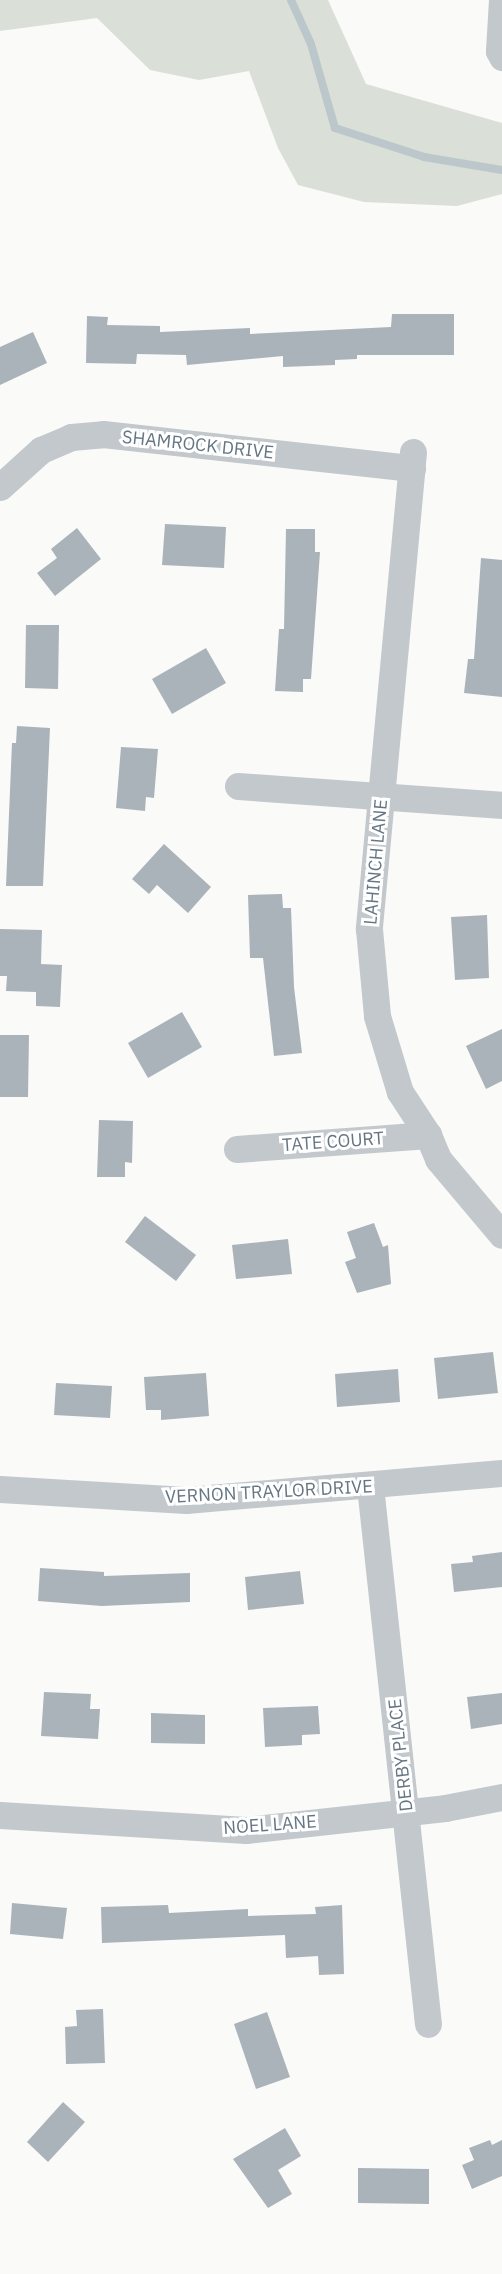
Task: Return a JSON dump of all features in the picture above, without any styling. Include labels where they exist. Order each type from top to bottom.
[{"type":"street","points":[[502,0],[499,51],[502,57]]},
{"type":"street","name":"SHAMROCK DRIVE","points":[[0,487],[41,450],[70,437],[103,434],[413,460]]},
{"type":"street","name":"LAHINCH LANE","points":[[413,460],[369,929],[377,1016],[400,1092],[428,1135],[438,1159],[502,1235]]},
{"type":"street","points":[[238,786],[381,794],[502,805]]},
{"type":"street","name":"TATE COURT","points":[[237,1149],[428,1135]]},
{"type":"street","name":"VERNON TRAYLOR DRIVE","points":[[0,1489],[186,1500],[502,1473]]},
{"type":"street","name":"DERBY PLACE","points":[[370,1486],[407,1812],[428,2024]]},
{"type":"street","name":"NOEL LANE","points":[[0,1815],[246,1830],[407,1812],[502,1797]]},
{"type":"shaded area","points":[[0,0],[328,0],[366,84],[502,123],[502,194],[457,206],[364,202],[298,185],[278,148],[249,71],[199,80],[150,70],[97,18],[0,31]]},
{"type":"building","points":[[392,314],[454,314],[454,355],[357,355],[357,359],[335,360],[335,365],[283,367],[283,356],[187,365],[186,355],[137,354],[136,364],[86,363],[87,316],[108,317],[107,325],[160,326],[160,332],[250,328],[250,334],[391,327]]},
{"type":"building","points":[[33,332],[47,363],[0,385],[0,347]]},
{"type":"building","points":[[165,524],[226,527],[224,568],[162,565]]},
{"type":"building","points":[[77,528],[101,559],[55,596],[37,573],[57,558],[51,549]]},
{"type":"building","points":[[286,529],[315,529],[315,552],[320,552],[311,679],[303,679],[303,692],[275,691],[279,629],[284,629]]},
{"type":"building","points":[[481,558],[502,560],[502,697],[464,693],[468,659],[474,659]]},
{"type":"building","points":[[26,625],[59,625],[58,689],[25,688]]},
{"type":"building","points":[[206,648],[226,683],[172,714],[152,679]]},
{"type":"building","points":[[17,726],[50,728],[43,886],[6,886],[12,743],[16,743]]},
{"type":"building","points":[[121,747],[158,749],[154,798],[146,797],[145,811],[116,808]]},
{"type":"building","points":[[164,844],[211,887],[188,913],[157,885],[149,894],[132,879]]},
{"type":"building","points":[[282,894],[283,908],[291,908],[294,987],[302,1053],[274,1056],[263,958],[250,958],[248,895]]},
{"type":"building","points":[[487,915],[489,978],[455,980],[451,917]]},
{"type":"building","points":[[0,929],[42,930],[41,964],[62,965],[60,1007],[36,1006],[36,992],[6,991],[7,976],[0,976]]},
{"type":"building","points":[[182,1012],[202,1047],[148,1078],[128,1043]]},
{"type":"building","points":[[502,1029],[502,1081],[486,1089],[466,1046]]},
{"type":"building","points":[[0,1035],[29,1035],[28,1097],[0,1097]]},
{"type":"building","points":[[99,1120],[133,1121],[132,1163],[125,1162],[125,1177],[97,1177]]},
{"type":"building","points":[[145,1216],[196,1255],[176,1281],[125,1242]]},
{"type":"building","points":[[374,1223],[383,1247],[388,1245],[391,1284],[357,1293],[345,1262],[356,1258],[347,1232]]},
{"type":"building","points":[[288,1239],[292,1274],[236,1279],[232,1245]]},
{"type":"building","points":[[493,1352],[498,1393],[438,1399],[434,1358]]},
{"type":"building","points":[[398,1369],[400,1402],[337,1407],[335,1374]]},
{"type":"building","points":[[206,1373],[209,1416],[161,1420],[161,1410],[146,1410],[144,1377]]},
{"type":"building","points":[[56,1383],[112,1386],[110,1418],[54,1415]]},
{"type":"building","points":[[502,1552],[502,1587],[454,1592],[451,1564],[473,1562],[472,1556]]},
{"type":"building","points":[[40,1568],[104,1572],[104,1576],[190,1573],[190,1602],[102,1606],[38,1601]]},
{"type":"building","points":[[300,1571],[304,1604],[248,1610],[245,1577]]},
{"type":"building","points":[[44,1692],[91,1694],[90,1709],[100,1709],[98,1739],[41,1736]]},
{"type":"building","points":[[502,1693],[502,1724],[471,1729],[467,1697]]},
{"type":"building","points":[[318,1706],[320,1734],[302,1735],[302,1745],[265,1747],[263,1708]]},
{"type":"building","points":[[151,1713],[205,1715],[205,1744],[151,1743]]},
{"type":"building","points":[[12,1903],[67,1908],[63,1939],[10,1934]]},
{"type":"building","points":[[168,1905],[169,1913],[248,1909],[248,1916],[316,1914],[315,1907],[342,1905],[344,1974],[319,1975],[318,1956],[286,1958],[285,1935],[102,1943],[101,1907]]},
{"type":"building","points":[[103,2009],[105,2063],[66,2064],[65,2027],[77,2026],[76,2010]]},
{"type":"building","points":[[267,2012],[290,2077],[256,2089],[234,2024]]},
{"type":"building","points":[[63,2102],[85,2122],[48,2162],[27,2142]]},
{"type":"building","points":[[285,2128],[301,2156],[278,2170],[292,2194],[268,2208],[233,2159]]},
{"type":"building","points":[[490,2140],[492,2145],[502,2140],[502,2176],[472,2189],[462,2165],[474,2160],[469,2148]]},
{"type":"building","points":[[358,2168],[429,2169],[429,2204],[358,2203]]},
{"type":"waterway","points":[[291,0],[311,44],[335,128],[424,157],[502,170]]}]
